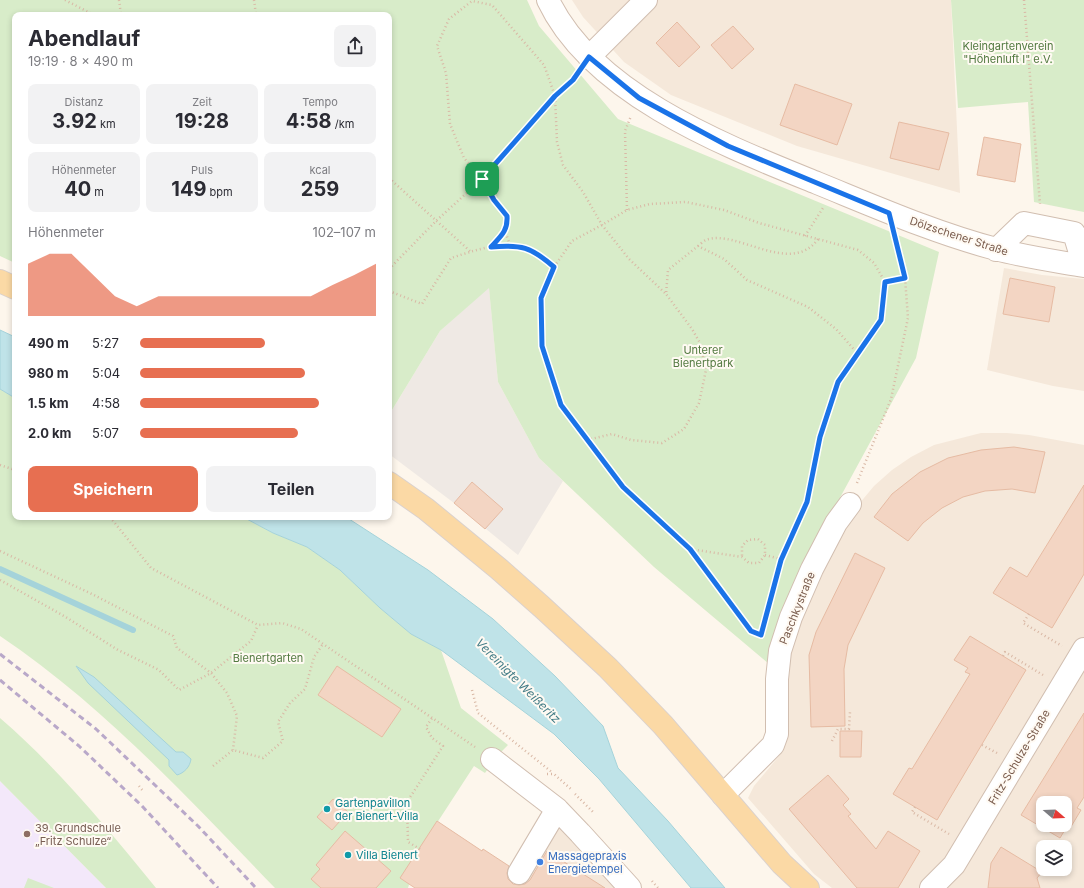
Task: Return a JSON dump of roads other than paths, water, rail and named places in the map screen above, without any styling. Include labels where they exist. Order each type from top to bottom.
[{"type":"main road","points":[[0,281],[12,287]]},
{"type":"main road","points":[[392,485],[426,509],[499,569],[608,668],[663,725],[782,864],[808,888]]},
{"type":"street","name":"Dölzschener Straße","points":[[548,0],[557,18],[589,57],[639,98],[728,146],[889,213],[937,231],[996,250],[1032,258],[1084,266]]},
{"type":"street","points":[[589,57],[646,0]]},
{"type":"street","points":[[996,250],[1024,223],[1074,234],[1084,266]]},
{"type":"street","name":"Paschkystraße","points":[[723,795],[773,745],[777,734],[777,679],[780,652],[791,617],[812,569],[836,523],[850,504]]},
{"type":"street","name":"Fritz-Schulze-Straße","points":[[932,888],[954,865],[1077,676],[1075,649]]},
{"type":"street","points":[[492,759],[557,809],[630,888]]},
{"type":"street","points":[[519,873],[557,809]]},
{"type":"street","name":"Fritz-Schulze-Straße","points":[[949,888],[954,865]]},
{"type":"water","points":[[0,330],[12,336],[12,396],[0,389]]},
{"type":"water","name":"Vereinigte Weißeritz","points":[[249,520],[351,520],[428,570],[493,619],[555,676],[603,726],[618,768],[668,821],[725,888],[691,888],[599,779],[554,734],[441,650],[411,634],[380,608],[340,570],[307,547],[273,533]]},
{"type":"water","points":[[76,666],[94,677],[176,752],[183,752],[191,759],[186,769],[177,775],[169,766],[169,760],[88,683]]},
{"type":"waterway","points":[[0,569],[133,630]]},
{"type":"railway","points":[[0,654],[96,729],[198,826],[256,888]]},
{"type":"railway","points":[[0,680],[79,746],[142,806],[218,888]]},
{"type":"place","name":"Gartenpavillon der Bienert-Villa","points":[[327,809]]},
{"type":"place","name":"39. Grundschule „Fritz Schulze“","points":[[27,834]]},
{"type":"place","name":"Villa Bienert","points":[[348,855]]},
{"type":"place","name":"Massagepraxis Energietempel","points":[[540,862]]},
{"type":"park label","name":"Kleingartenverein \"Höhenluft I\" e.V.","points":[[1008,52]]},
{"type":"park label","name":"Unterer Bienertpark","points":[[703,356]]},
{"type":"park label","name":"Bienertgarten","points":[[268,658]]}]
